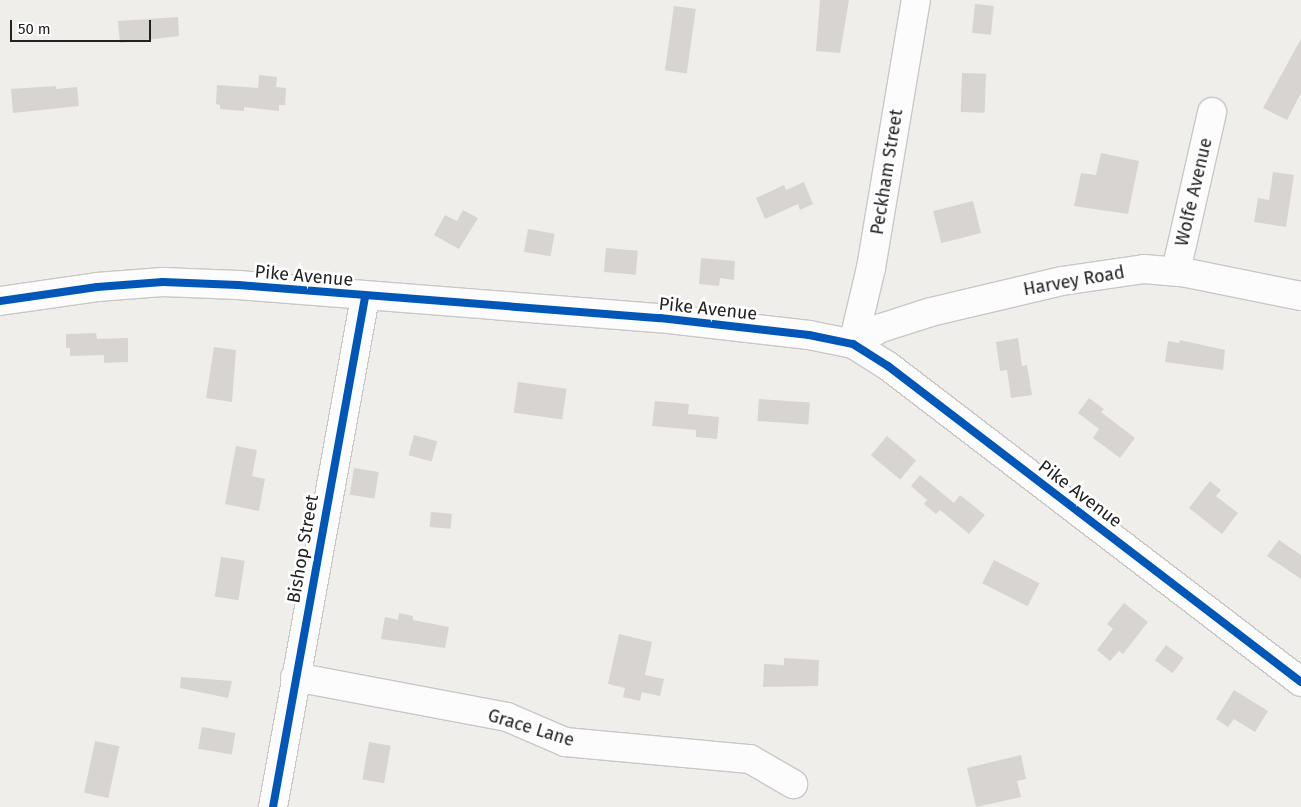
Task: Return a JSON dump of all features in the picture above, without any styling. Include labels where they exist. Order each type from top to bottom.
[{"type":"street","name":"Peckham Street","points":[[854,344],[871,268],[916,0]]},
{"type":"street","name":"Wolfe Avenue","points":[[1176,271],[1212,112]]},
{"type":"street","name":"Harvey Road","points":[[854,344],[882,328],[931,312],[1062,281],[1144,269],[1176,271],[1301,296]]},
{"type":"street","name":"Pike Avenue","points":[[0,301],[97,287],[163,282],[238,285],[364,297],[394,296],[660,318],[817,336],[854,344],[888,366],[1301,682]]},
{"type":"street","name":"Bishop Street","points":[[272,807],[364,297]]},
{"type":"street","name":"Grace Lane","points":[[294,677],[507,717],[565,742],[750,759],[793,784]]},
{"type":"building","points":[[820,0],[849,0],[840,53],[816,51]]},
{"type":"building","points":[[975,4],[994,6],[991,35],[972,33]]},
{"type":"building","points":[[674,6],[696,9],[687,73],[665,70]]},
{"type":"building","points":[[178,17],[179,36],[120,43],[118,21]]},
{"type":"building","points":[[1301,39],[1301,93],[1287,120],[1263,108]]},
{"type":"building","points":[[962,73],[986,74],[985,113],[961,112]]},
{"type":"building","points":[[259,75],[277,77],[276,87],[286,88],[285,105],[279,105],[279,111],[244,107],[244,111],[220,109],[220,105],[216,104],[217,85],[258,88]]},
{"type":"building","points":[[56,86],[56,89],[77,87],[79,106],[13,113],[11,89]]},
{"type":"building","points":[[1101,153],[1139,161],[1128,214],[1074,206],[1081,173],[1096,175]]},
{"type":"building","points":[[1273,172],[1294,175],[1286,227],[1254,222],[1258,198],[1269,200]]},
{"type":"building","points":[[804,182],[813,204],[800,210],[798,204],[765,219],[756,198],[784,185],[786,190]]},
{"type":"building","points":[[973,201],[981,233],[941,243],[933,211]]},
{"type":"building","points":[[463,210],[478,218],[459,249],[434,235],[445,215],[457,221]]},
{"type":"building","points":[[528,229],[555,234],[551,256],[524,252]]},
{"type":"building","points":[[606,248],[638,251],[636,275],[604,272]]},
{"type":"building","points":[[701,258],[735,261],[734,280],[720,278],[719,286],[699,284]]},
{"type":"building","points":[[96,333],[97,339],[128,338],[128,362],[104,363],[104,355],[70,356],[70,348],[66,348],[66,334]]},
{"type":"building","points":[[1018,338],[1022,366],[1027,365],[1032,395],[1011,398],[1007,370],[1000,371],[996,342]]},
{"type":"building","points":[[1180,340],[1225,350],[1223,370],[1165,362],[1168,341],[1179,343]]},
{"type":"building","points":[[214,347],[236,350],[232,402],[206,398]]},
{"type":"building","points":[[518,382],[567,389],[562,420],[514,413]]},
{"type":"building","points":[[1089,398],[1104,409],[1101,412],[1135,438],[1120,458],[1093,438],[1099,429],[1078,413]]},
{"type":"building","points":[[759,399],[810,403],[808,425],[757,421]]},
{"type":"building","points":[[655,401],[689,404],[688,414],[719,417],[717,439],[696,437],[696,430],[652,426]]},
{"type":"building","points":[[414,435],[437,441],[432,461],[409,455]]},
{"type":"building","points":[[887,436],[916,460],[900,480],[871,455]]},
{"type":"building","points":[[236,446],[257,450],[252,476],[265,479],[259,511],[225,504]]},
{"type":"building","points":[[354,468],[379,472],[374,499],[350,495]]},
{"type":"building","points":[[920,475],[954,503],[960,495],[985,515],[969,534],[940,510],[936,514],[924,504],[927,500],[911,486]]},
{"type":"building","points":[[1210,481],[1221,490],[1216,496],[1238,513],[1222,534],[1189,508]]},
{"type":"building","points":[[431,512],[452,514],[451,529],[430,527]]},
{"type":"building","points":[[1279,540],[1301,555],[1301,579],[1267,556]]},
{"type":"building","points":[[221,557],[245,561],[238,600],[215,597]]},
{"type":"building","points":[[994,560],[1039,583],[1028,606],[982,583]]},
{"type":"building","points":[[1124,603],[1148,622],[1123,654],[1119,651],[1110,661],[1097,650],[1113,629],[1107,624]]},
{"type":"building","points":[[399,613],[413,616],[413,620],[449,627],[445,648],[381,639],[385,617],[398,620]]},
{"type":"building","points":[[619,634],[652,642],[645,675],[664,679],[660,696],[642,692],[640,701],[623,697],[625,688],[608,684]]},
{"type":"building","points":[[1166,645],[1184,658],[1173,673],[1155,660]]},
{"type":"building","points":[[784,658],[819,660],[818,686],[763,687],[764,664],[784,665]]},
{"type":"building","points":[[181,677],[232,681],[228,698],[180,688]]},
{"type":"building","points":[[1234,690],[1268,711],[1255,732],[1234,719],[1228,727],[1216,719]]},
{"type":"building","points":[[202,727],[235,733],[232,755],[198,749]]},
{"type":"building","points":[[95,741],[119,746],[108,798],[84,793]]},
{"type":"building","points":[[369,742],[391,746],[384,783],[362,779]]},
{"type":"building","points":[[1021,755],[1026,779],[1017,781],[1021,797],[976,807],[967,768]]},
{"type":"cycle path","points":[[0,301],[97,287],[163,282],[238,285],[660,318],[809,335],[853,344],[888,366],[1301,682]]},
{"type":"cycle path","points":[[273,807],[365,297]]}]
